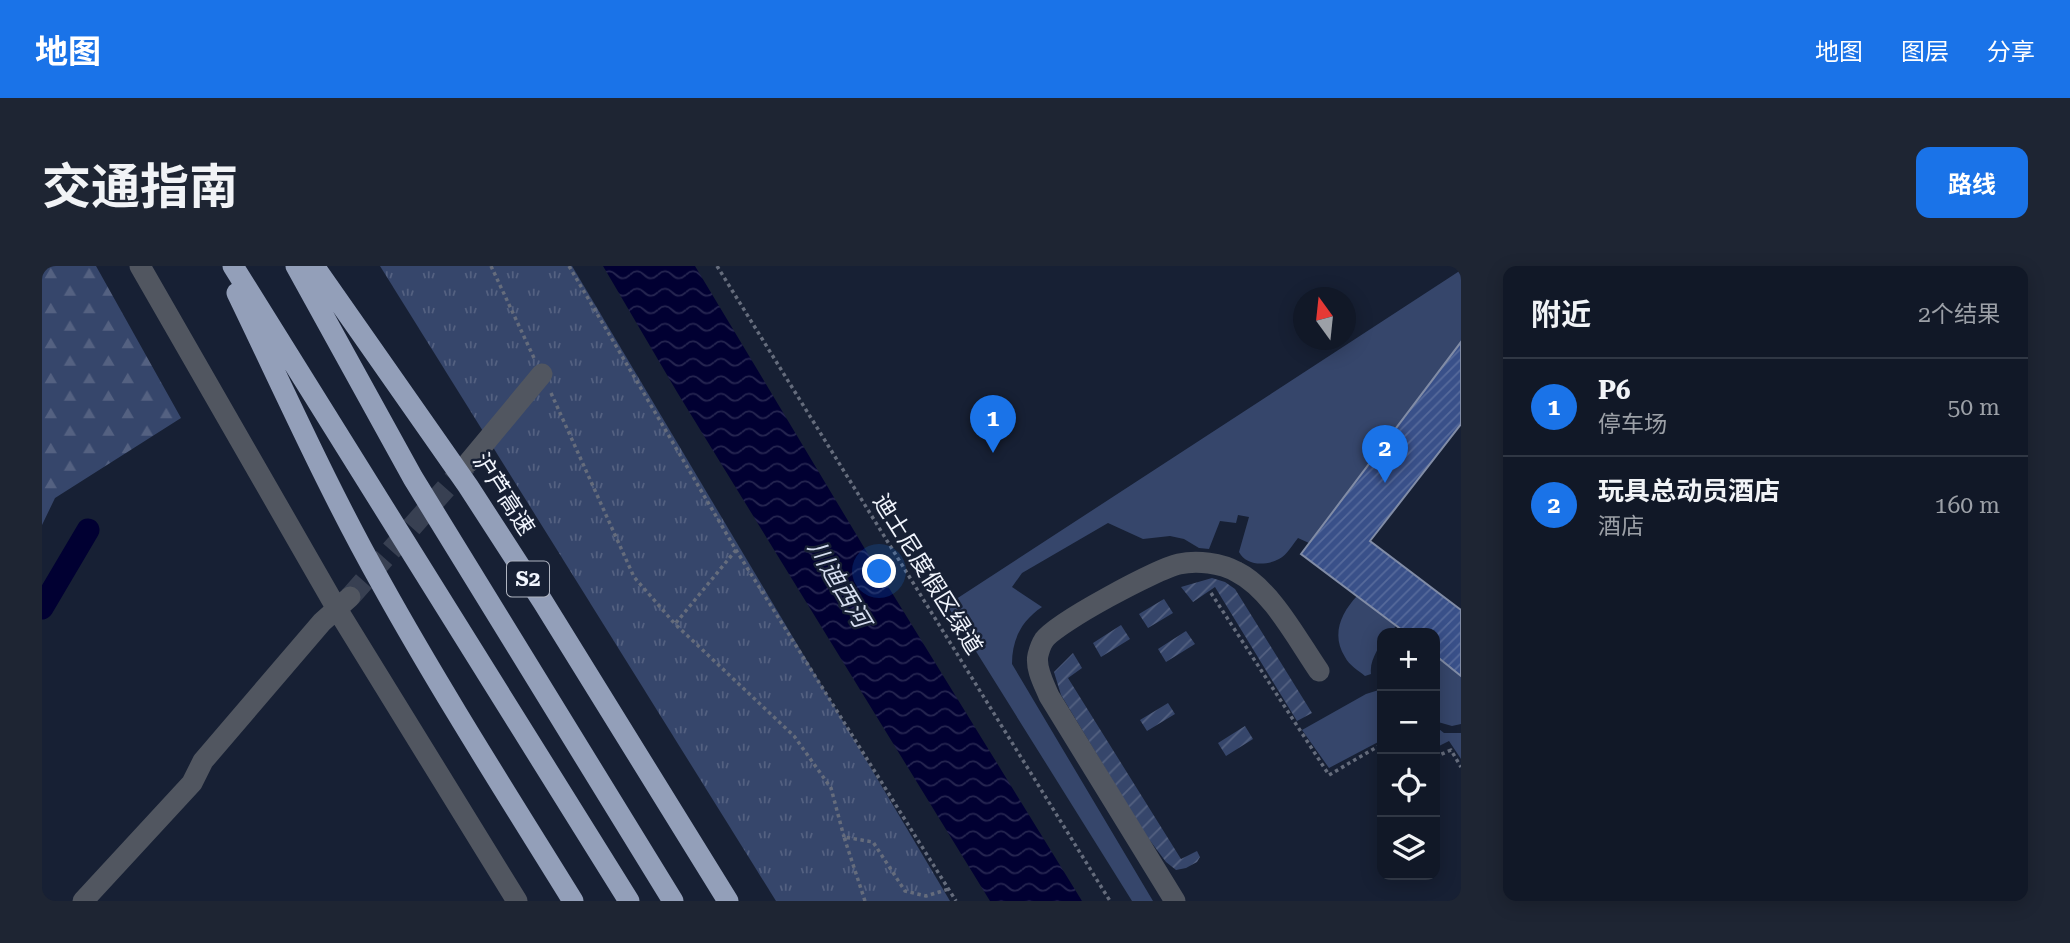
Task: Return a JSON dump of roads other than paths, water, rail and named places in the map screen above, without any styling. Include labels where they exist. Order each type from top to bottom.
[{"type":"highway","points":[[224,266],[331,489],[379,581],[436,681],[573,901]]},
{"type":"highway","points":[[233,266],[629,901]]},
{"type":"highway","name":"S2","points":[[296,266],[413,478],[673,901]]},
{"type":"highway","name":"沪芦高速","points":[[314,266],[468,486],[728,901]]},
{"type":"street","points":[[140,266],[343,603],[517,901]]},
{"type":"street","points":[[469,462],[541,374]]},
{"type":"street","points":[[1175,901],[1049,696],[1041,679],[1037,656],[1045,640],[1068,622],[1161,569],[1183,563],[1219,565],[1237,572],[1256,585],[1277,609],[1319,671]]},
{"type":"street","points":[[83,901],[192,783],[203,761],[322,622],[343,603]]},
{"type":"water","name":"川迪西河","points":[[603,266],[695,266],[865,549],[1082,901],[990,901],[677,392]]},
{"type":"waterway","points":[[42,608],[88,530]]},
{"type":"tunnel","points":[[350,597],[469,462]]},
{"type":"place","name":"P6","points":[[993,453]]},
{"type":"place","name":"玩具总动员酒店","points":[[1385,483]]}]
